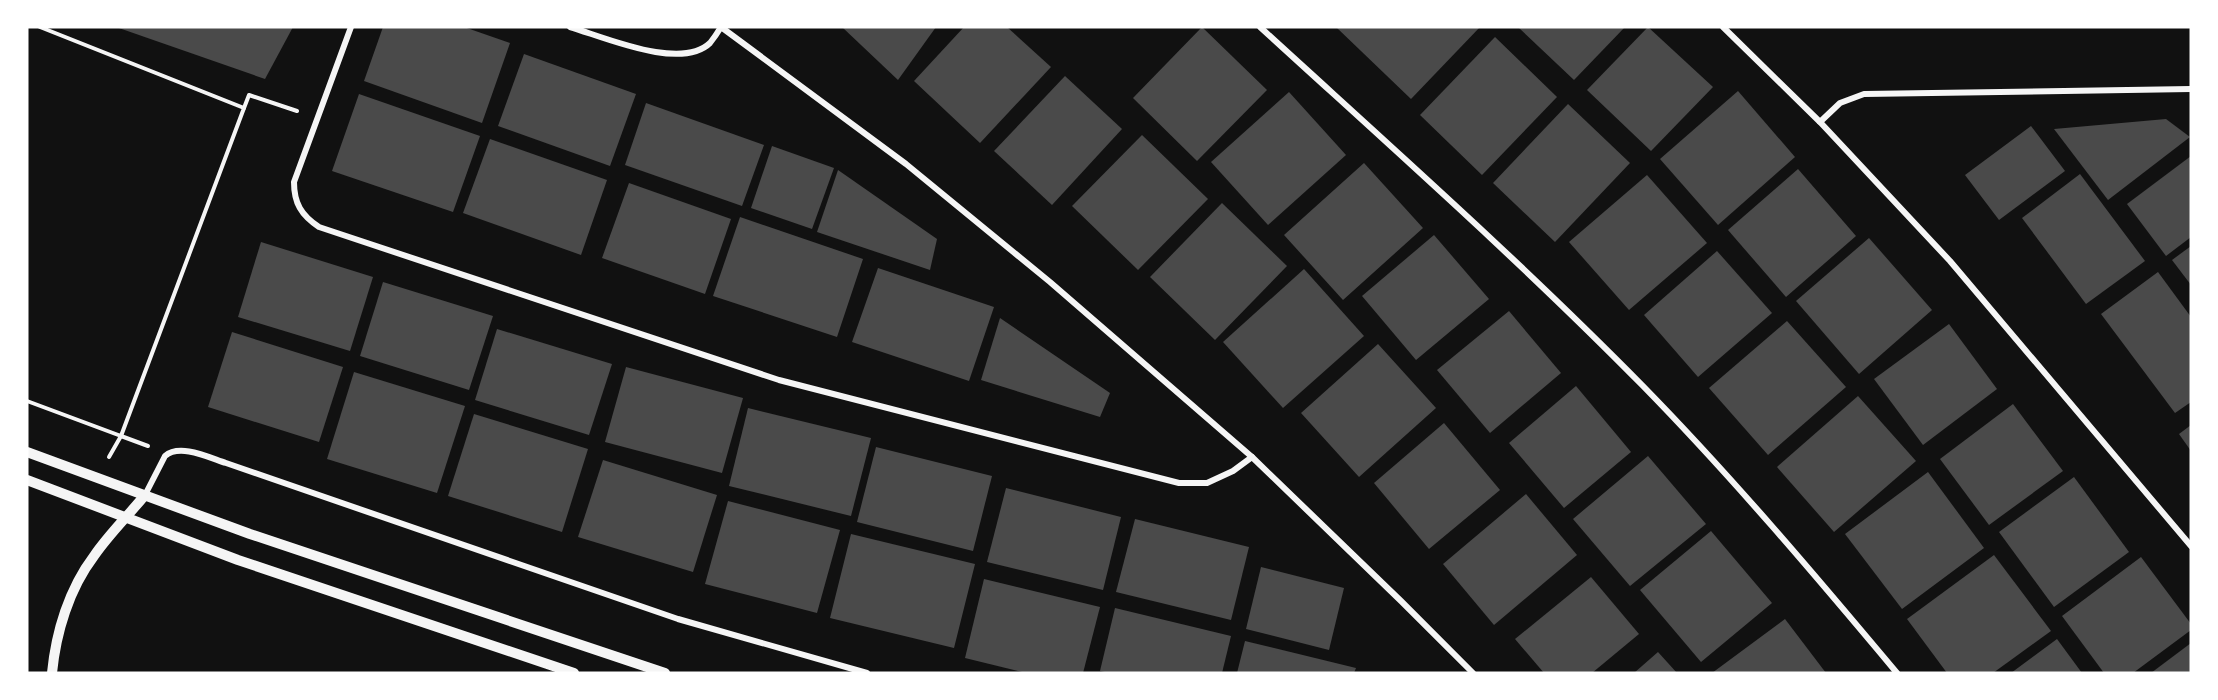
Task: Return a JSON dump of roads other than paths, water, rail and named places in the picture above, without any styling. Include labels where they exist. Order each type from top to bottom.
[{"type":"street","points":[[351,27],[294,182],[294,195],[298,208],[308,220],[319,227],[779,380],[1179,483],[1207,483],[1233,471],[1252,457]]},
{"type":"street","points":[[570,27],[658,54],[687,54],[709,44],[721,27],[906,164],[1050,282],[1252,457],[1473,673]]},
{"type":"street","points":[[1260,27],[1488,235],[1643,386],[1782,536],[1897,673]]},
{"type":"street","points":[[1723,27],[1820,122],[1950,261],[2191,546]]},
{"type":"street","points":[[1820,122],[1840,103],[1864,94],[2191,89]]},
{"type":"street","points":[[52,673],[59,632],[77,583],[93,556],[145,495],[160,463],[169,453],[184,451],[226,463],[678,619],[867,673]]},
{"type":"street","points":[[27,452],[250,534],[665,673]]},
{"type":"street","points":[[27,480],[238,560],[573,673]]}]
